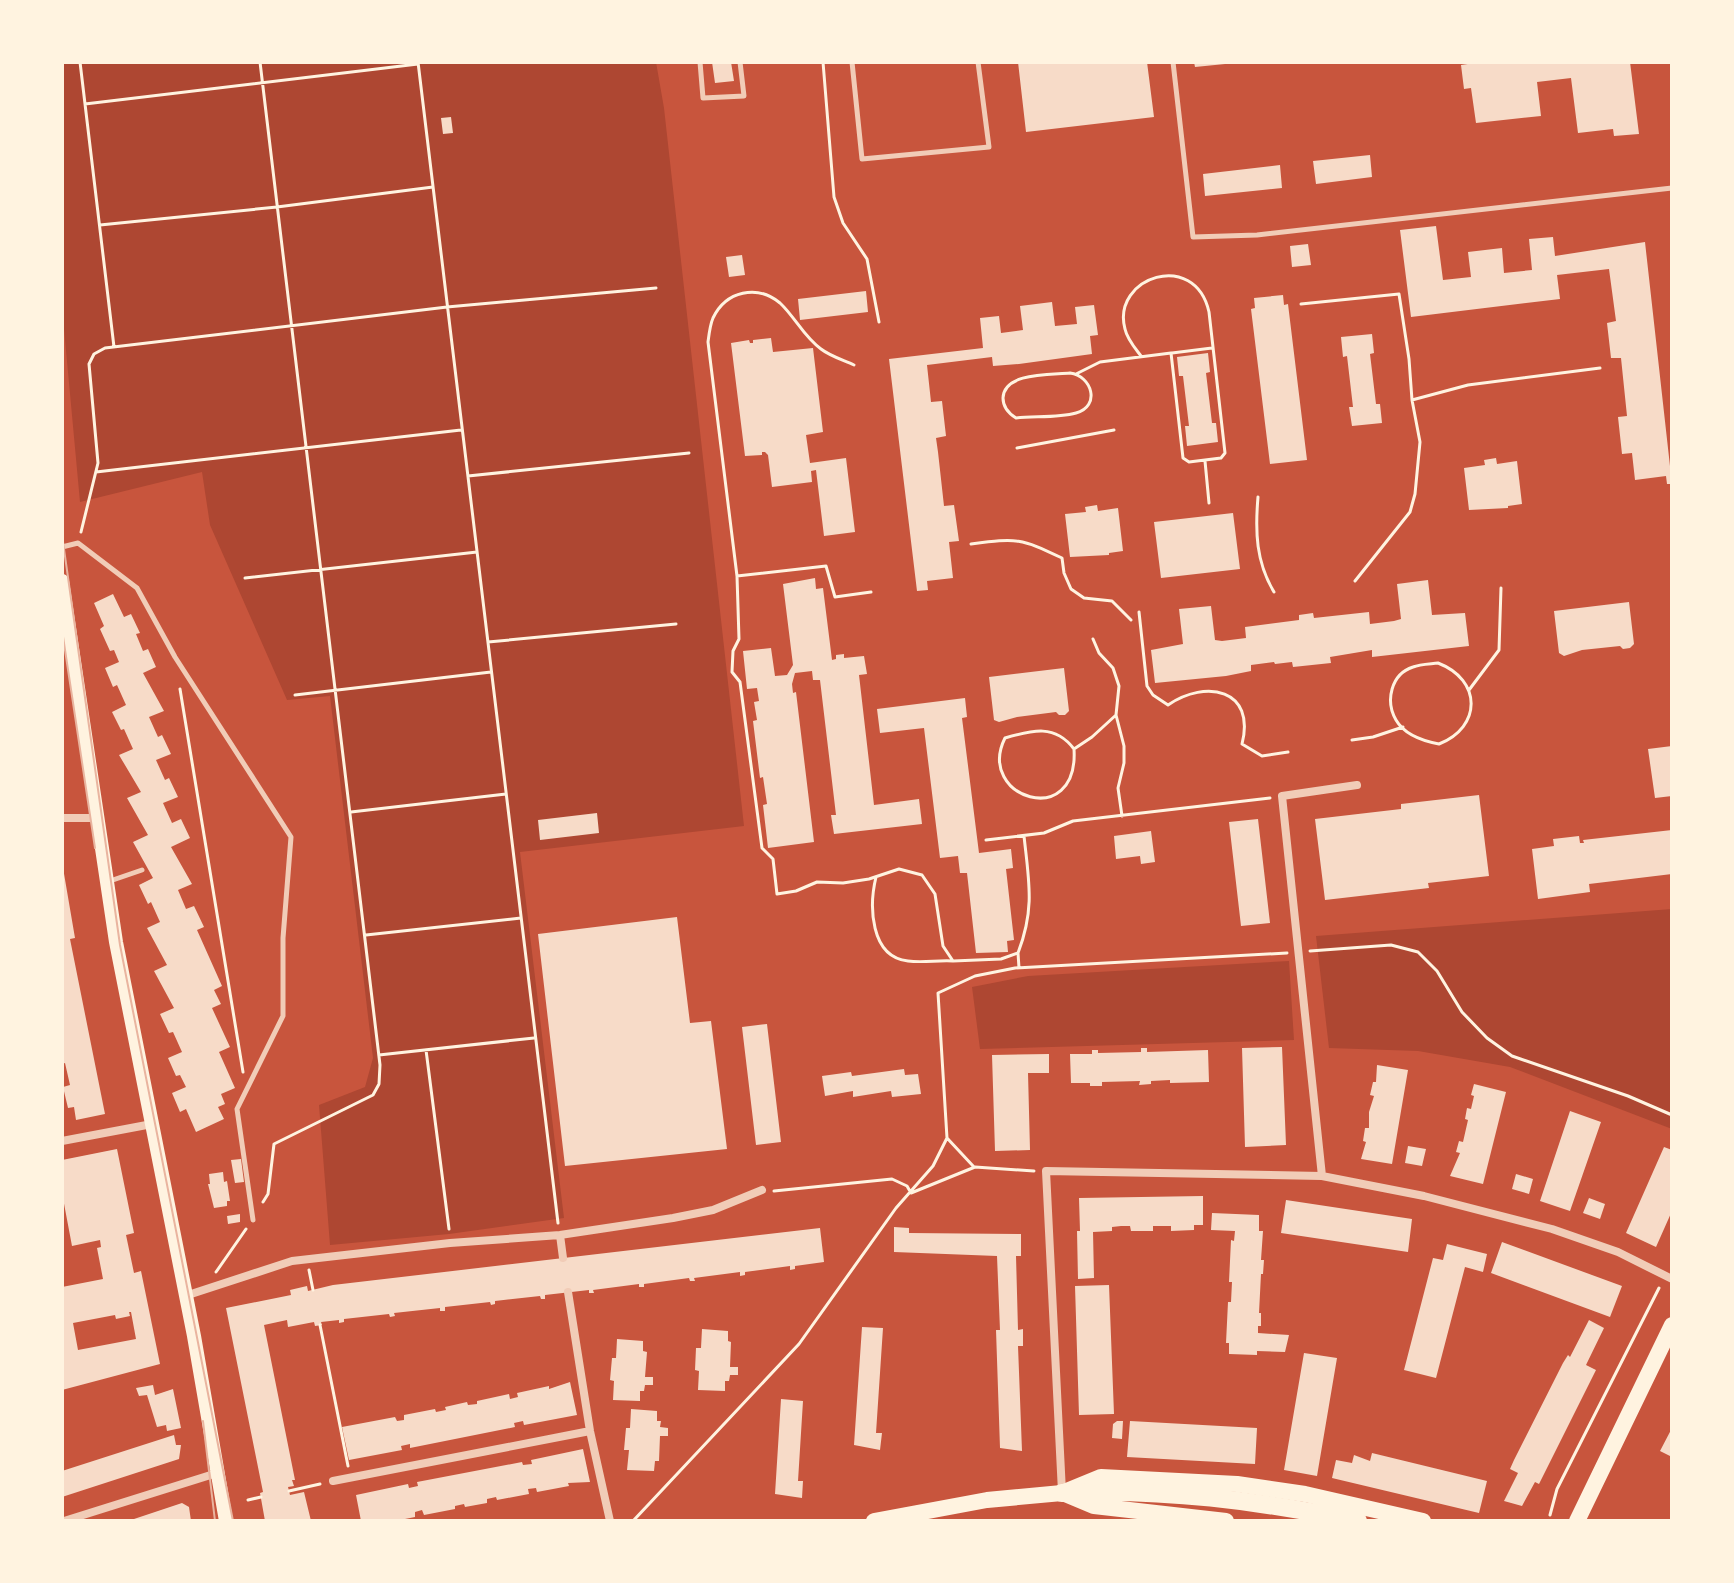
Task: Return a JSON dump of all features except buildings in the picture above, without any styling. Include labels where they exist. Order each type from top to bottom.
[{"type":"highway","points":[[1062,1493],[1111,1490],[1183,1494],[1252,1502],[1358,1521]]},
{"type":"highway","points":[[1062,1493],[1226,1508],[1307,1521]]},
{"type":"main road","points":[[62,581],[107,883],[226,1521]]},
{"type":"main road","points":[[1577,1521],[1672,1325]]},
{"type":"main road","points":[[874,1521],[987,1500],[1062,1493],[1101,1477],[1237,1484],[1305,1494],[1423,1521]]},
{"type":"main road","points":[[1062,1493],[1094,1506],[1226,1521]]},
{"type":"street","points":[[1322,1176],[1282,796],[1357,785]]},
{"type":"street","points":[[62,818],[97,818]]},
{"type":"street","points":[[62,1141],[152,1124]]},
{"type":"street","points":[[1062,1493],[1046,1171],[1322,1176],[1436,1199],[1552,1229],[1618,1252],[1668,1277]]},
{"type":"street","points":[[185,1296],[292,1261],[450,1243],[560,1235],[713,1210],[762,1190]]},
{"type":"street","points":[[560,1235],[563,1258]]},
{"type":"street","points":[[568,1292],[590,1431],[610,1521]]},
{"type":"street","points":[[333,1481],[590,1431]]},
{"type":"street","points":[[64,1521],[217,1473]]},
{"type":"lane","points":[[700,62],[703,98],[744,96],[740,62]]},
{"type":"lane","points":[[852,62],[862,159],[989,147],[978,62]]},
{"type":"lane","points":[[1173,62],[1193,237],[1257,235],[1672,188]]},
{"type":"lane","points":[[62,547],[78,543],[137,588],[175,657],[291,837],[283,938],[283,1016],[237,1109],[253,1220]]},
{"type":"lane","points":[[107,883],[142,870]]},
{"type":"path","points":[[80,62],[114,347]]},
{"type":"path","points":[[205,1289],[268,1194],[274,1144],[373,1095],[379,1084],[379,1055],[260,62]]},
{"type":"path","points":[[823,62],[834,197],[843,223],[867,259],[879,322]]},
{"type":"path","points":[[85,104],[263,85],[418,63],[560,1235]]},
{"type":"path","points":[[100,225],[433,187]]},
{"type":"path","points":[[1141,356],[1125,331],[1125,309],[1129,297],[1137,288],[1161,275],[1188,279],[1199,287],[1209,312],[1225,453],[1221,458],[1189,462],[1183,458],[1171,353]]},
{"type":"path","points":[[78,543],[98,463],[89,364],[94,354],[105,348],[292,328],[447,307],[656,288]]},
{"type":"path","points":[[854,365],[821,350],[780,304],[766,294],[735,294],[722,303],[712,320],[708,342],[737,576],[739,639],[733,651],[732,672],[740,682],[762,848],[773,859],[777,894],[796,891],[817,882],[843,883],[899,869],[922,875],[935,894],[943,946],[953,961]]},
{"type":"path","points":[[1301,304],[1399,294],[1420,442],[1412,503],[1398,528],[1355,581]]},
{"type":"path","points":[[1076,374],[1087,381],[1092,393],[1088,405],[1078,413],[1016,418],[1006,409],[1005,389],[1016,380],[1076,374],[1100,362],[1212,348]]},
{"type":"path","points":[[1412,400],[1468,385],[1600,368]]},
{"type":"path","points":[[96,472],[462,430]]},
{"type":"path","points":[[1017,448],[1114,430]]},
{"type":"path","points":[[468,476],[689,453]]},
{"type":"path","points":[[1205,461],[1209,503]]},
{"type":"path","points":[[1258,497],[1258,551],[1265,578],[1274,592]]},
{"type":"path","points":[[971,544],[1013,538],[1062,558],[1071,589],[1084,598],[1112,601],[1131,620]]},
{"type":"path","points":[[245,578],[477,552]]},
{"type":"path","points":[[737,576],[826,566],[835,597],[871,592]]},
{"type":"path","points":[[1469,690],[1499,650],[1501,588]]},
{"type":"path","points":[[1139,612],[1147,686],[1153,695],[1168,705],[1181,697],[1226,692],[1237,701],[1244,713],[1246,728],[1242,744],[1262,756],[1288,752]]},
{"type":"path","points":[[488,642],[676,624]]},
{"type":"path","points":[[1093,639],[1099,653],[1113,668],[1119,686],[1116,715],[1124,746],[1124,763],[1118,788],[1122,816]]},
{"type":"path","points":[[1438,663],[1451,668],[1462,678],[1469,690],[1469,718],[1452,739],[1439,744],[1427,742],[1403,727],[1396,720],[1389,698],[1393,685],[1412,667],[1438,663]]},
{"type":"path","points":[[295,695],[491,672]]},
{"type":"path","points":[[180,688],[246,1090]]},
{"type":"path","points":[[1074,749],[1116,715]]},
{"type":"path","points":[[1352,740],[1403,727]]},
{"type":"path","points":[[1046,731],[1064,736],[1074,749],[1075,764],[1067,786],[1052,798],[1022,794],[1009,784],[999,767],[999,751],[1005,738],[1019,734],[1046,731]]},
{"type":"path","points":[[350,813],[506,794]]},
{"type":"path","points":[[986,840],[1044,833],[1073,821],[1282,796]]},
{"type":"path","points":[[1019,968],[1018,953],[1028,926],[1030,894],[1024,836]]},
{"type":"path","points":[[876,877],[874,920],[885,950],[900,960],[1001,959],[1018,953]]},
{"type":"path","points":[[364,935],[521,918]]},
{"type":"path","points":[[633,1521],[799,1344],[896,1208],[933,1166],[947,1138],[938,993]]},
{"type":"path","points":[[379,1055],[535,1038]]},
{"type":"path","points":[[426,1050],[450,1243]]},
{"type":"path","points":[[947,1138],[975,1167]]},
{"type":"path","points":[[911,1193],[975,1167],[1046,1171]]},
{"type":"path","points":[[762,1190],[781,1191],[892,1179],[907,1186],[911,1193]]},
{"type":"path","points":[[307,1260],[313,1290]]},
{"type":"path","points":[[1550,1515],[1557,1489],[1668,1277]]},
{"type":"path","points":[[320,1325],[351,1478]]},
{"type":"path","points":[[289,1491],[333,1481]]},
{"type":"path","points":[[248,1500],[261,1497]]},
{"type":"shaded area","points":[[62,62],[656,62],[664,108],[744,826],[520,852],[564,1218],[449,1234],[330,1245],[319,1105],[365,1087],[373,1058],[330,696],[287,700],[210,525],[202,472],[80,502],[62,307]]},
{"type":"shaded area","points":[[1672,909],[1672,1129],[1510,1067],[1418,1051],[1329,1048],[1316,936]]},
{"type":"shaded area","points":[[1289,961],[1294,1040],[980,1049],[972,987],[1028,976]]},
{"type":"tram line","points":[[62,535],[120,945],[233,1521]]},
{"type":"tram line","points":[[62,630],[95,848]]},
{"type":"tram line","points":[[203,1421],[215,1521]]}]
